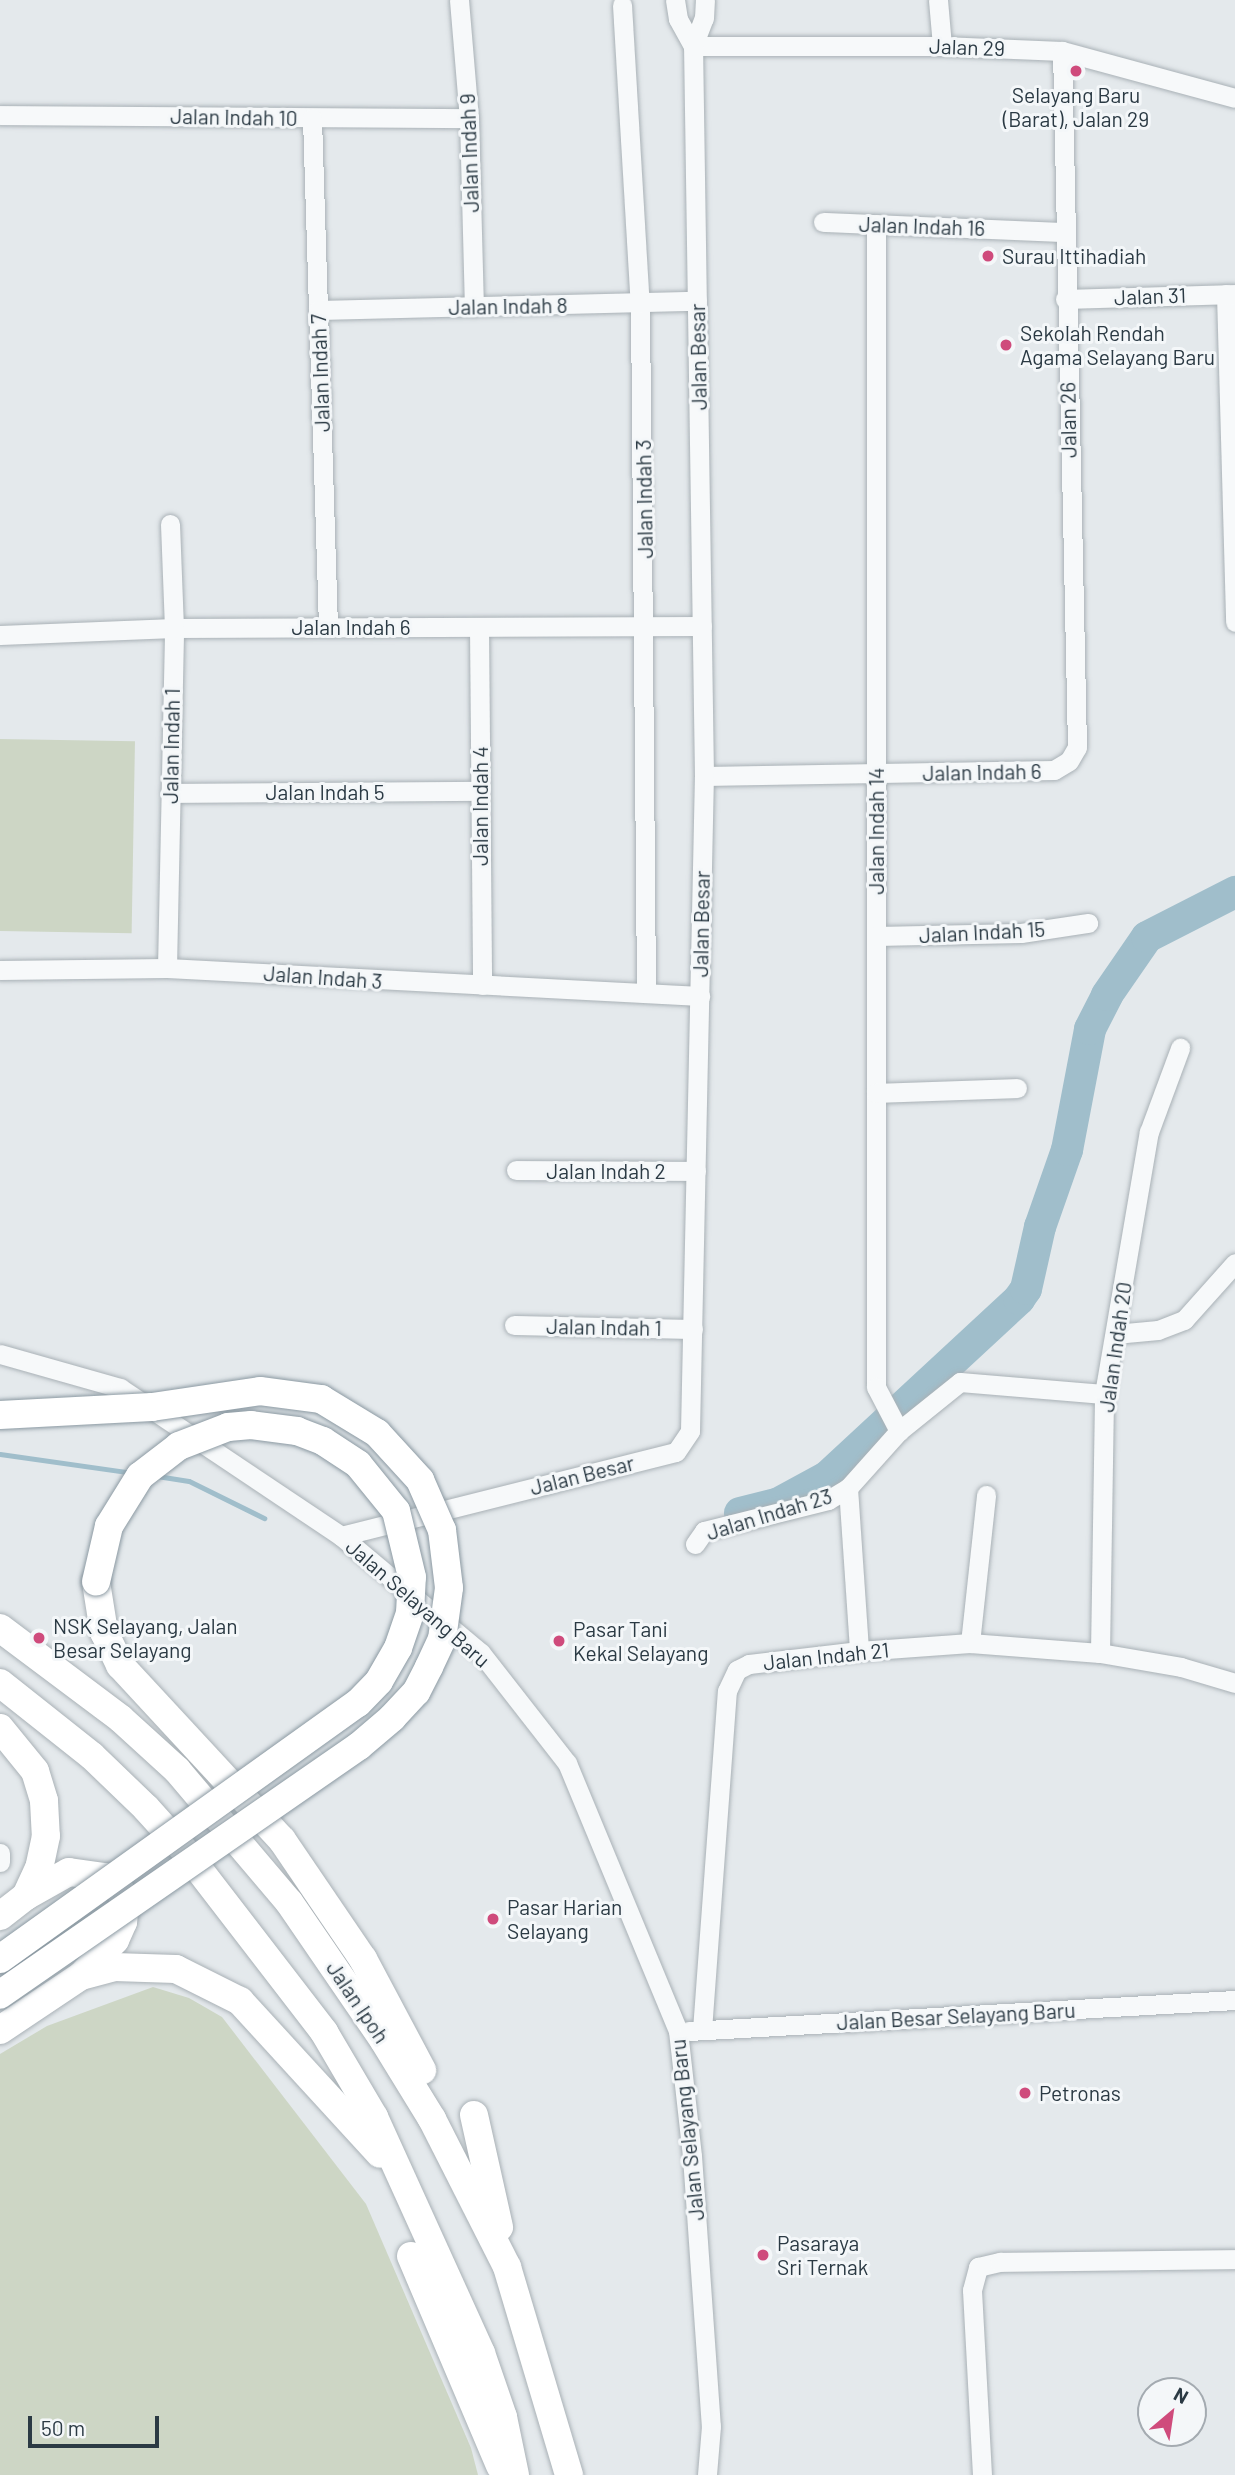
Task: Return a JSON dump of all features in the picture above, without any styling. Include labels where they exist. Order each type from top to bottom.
[{"type":"highway","points":[[0,1415],[152,1407],[260,1391],[321,1399],[377,1433],[420,1480],[442,1531],[449,1588],[445,1626],[429,1667],[416,1692],[392,1718],[359,1746],[0,1995]]},
{"type":"highway","points":[[0,1959],[358,1703],[379,1681],[398,1648],[410,1613],[412,1577],[396,1511],[358,1464],[323,1441],[297,1431],[251,1425],[228,1427],[179,1446],[140,1476],[109,1526],[96,1582],[104,1632],[120,1665],[282,1840],[363,1959],[418,2060],[474,2200]]},
{"type":"highway","name":"Jalan Ipoh","points":[[0,1628],[121,1719],[177,1770],[243,1842],[384,2041],[474,2200],[508,2267],[569,2475]]},
{"type":"highway","points":[[0,1683],[92,1756],[184,1850],[324,2032],[374,2118],[397,2175],[481,2353],[503,2417],[515,2475]]},
{"type":"highway","points":[[0,1728],[35,1771],[44,1801],[46,1836],[39,1868],[26,1896]]},
{"type":"highway","points":[[0,1916],[26,1896],[69,1872],[105,1877],[120,1890],[125,1904],[124,1922],[115,1940],[82,1976],[0,2030]]},
{"type":"highway","points":[[82,1976],[114,1968],[176,1969],[240,2001],[397,2175]]},
{"type":"highway","points":[[474,2115],[508,2267]]},
{"type":"highway","points":[[411,2256],[504,2475]]},
{"type":"street","name":"Jalan Indah 9","points":[[459,0],[469,118],[474,307]]},
{"type":"street","points":[[675,0],[678,19],[693,46]]},
{"type":"street","points":[[693,46],[704,18],[705,0]]},
{"type":"street","points":[[938,0],[942,46]]},
{"type":"street","name":"Jalan Indah 3","points":[[622,5],[640,304],[646,626],[646,993]]},
{"type":"street","name":"Jalan 29","points":[[693,46],[942,46],[1062,51],[1235,98]]},
{"type":"street","name":"Jalan Besar","points":[[341,1535],[676,1452],[687,1441],[691,1421],[704,776],[693,46]]},
{"type":"street","name":"Jalan 26","points":[[1062,51],[1063,232],[1077,747]]},
{"type":"street","name":"Jalan Indah 10","points":[[0,115],[469,118]]},
{"type":"street","name":"Jalan Indah 7","points":[[312,118],[328,627]]},
{"type":"street","name":"Jalan Indah 16","points":[[823,222],[1063,232]]},
{"type":"street","name":"Jalan Indah 14","points":[[876,224],[876,1387],[897,1426]]},
{"type":"street","points":[[1230,294],[1235,622]]},
{"type":"street","name":"Jalan 31","points":[[1065,299],[1230,294]]},
{"type":"street","name":"Jalan Indah 8","points":[[318,310],[640,304],[697,300]]},
{"type":"street","name":"Jalan Indah 1","points":[[166,968],[174,628],[170,524]]},
{"type":"street","name":"Jalan Indah 6","points":[[0,635],[174,628],[702,626]]},
{"type":"street","name":"Jalan Indah 4","points":[[479,627],[482,985]]},
{"type":"street","name":"Jalan Indah 6","points":[[704,776],[1054,770],[1069,761],[1077,747]]},
{"type":"street","name":"Jalan Indah 5","points":[[170,793],[480,791]]},
{"type":"street","name":"Jalan Indah 15","points":[[876,936],[1021,933],[1088,923]]},
{"type":"street","name":"Jalan Indah 3","points":[[0,970],[166,968],[700,996]]},
{"type":"street","name":"Jalan Indah 20","points":[[1100,1653],[1104,1394],[1149,1132],[1180,1048]]},
{"type":"street","points":[[876,1093],[1017,1088]]},
{"type":"street","name":"Jalan Indah 2","points":[[516,1170],[696,1171]]},
{"type":"street","points":[[1115,1334],[1158,1330],[1184,1320],[1235,1263]]},
{"type":"street","name":"Jalan Indah 1","points":[[514,1325],[693,1329]]},
{"type":"street","name":"Jalan Selayang Baru","points":[[0,1354],[120,1388],[341,1535],[481,1653],[567,1763],[678,2031],[692,2156],[711,2426],[707,2475]]},
{"type":"street","points":[[859,1651],[848,1488],[897,1426],[960,1382],[1104,1394]]},
{"type":"street","name":"Jalan Indah 23","points":[[695,1544],[704,1531],[828,1500],[848,1488]]},
{"type":"street","points":[[970,1643],[986,1495]]},
{"type":"street","name":"Jalan Indah 21","points":[[702,2030],[730,1679],[749,1664],[859,1651],[970,1643],[1100,1653],[1181,1667],[1235,1683]]},
{"type":"street","points":[[0,1853],[0,1862]]},
{"type":"street","name":"Jalan Besar Selayang Baru","points":[[678,2031],[1235,2000]]},
{"type":"street","points":[[982,2475],[972,2290],[978,2267],[1000,2262],[1235,2259]]},
{"type":"green space","points":[[0,739],[135,741],[132,933],[0,931]]},
{"type":"green space","points":[[153,1987],[189,1998],[222,2017],[366,2204],[471,2448],[478,2475],[0,2475],[0,2054],[47,2026]]},
{"type":"waterway","points":[[740,1513],[777,1504],[827,1477],[1019,1299],[1026,1289],[1040,1227],[1067,1150],[1090,1029],[1107,995],[1147,937],[1235,892]]},
{"type":"waterway","points":[[0,1454],[133,1473]]},
{"type":"waterway","points":[[157,1476],[189,1481],[264,1518]]},
{"type":"place","name":"Selayang Baru (Barat), Jalan 29","points":[[1076,71]]},
{"type":"place","name":"Surau Ittihadiah","points":[[988,256]]},
{"type":"place","name":"Sekolah Rendah Agama Selayang Baru","points":[[1006,345]]},
{"type":"place","name":"NSK Selayang, Jalan Besar Selayang","points":[[39,1638]]},
{"type":"place","name":"Pasar Tani Kekal Selayang","points":[[559,1641]]},
{"type":"place","name":"Pasar Harian Selayang","points":[[493,1919]]},
{"type":"place","name":"Petronas","points":[[1025,2093]]},
{"type":"place","name":"Pasaraya Sri Ternak","points":[[763,2255]]}]
